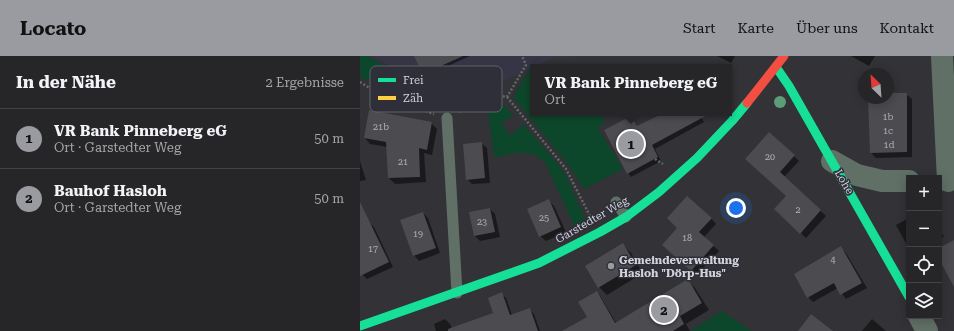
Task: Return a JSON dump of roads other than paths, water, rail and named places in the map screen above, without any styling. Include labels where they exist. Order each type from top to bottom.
[{"type":"main road","name":"Garstedter Weg","points":[[360,326],[539,264],[626,217],[659,192],[696,158],[732,121],[784,56]]},
{"type":"main road","name":"Lohe","points":[[776,67],[789,86],[906,292]]},
{"type":"street","points":[[942,56],[947,181]]},
{"type":"street","points":[[832,161],[857,175],[882,182],[906,181]]},
{"type":"street","points":[[921,319],[927,331]]},
{"type":"lane","points":[[447,118],[457,293]]},
{"type":"lane","points":[[616,202],[626,217]]},
{"type":"place","name":"VR Bank Pinneberg eG","points":[[631,144]]},
{"type":"place","name":"Gemeindeverwaltung Hasloh \"Dörp-Hus\"","points":[[611,266]]},
{"type":"place","name":"Bauhof Hasloh","points":[[664,310]]}]
